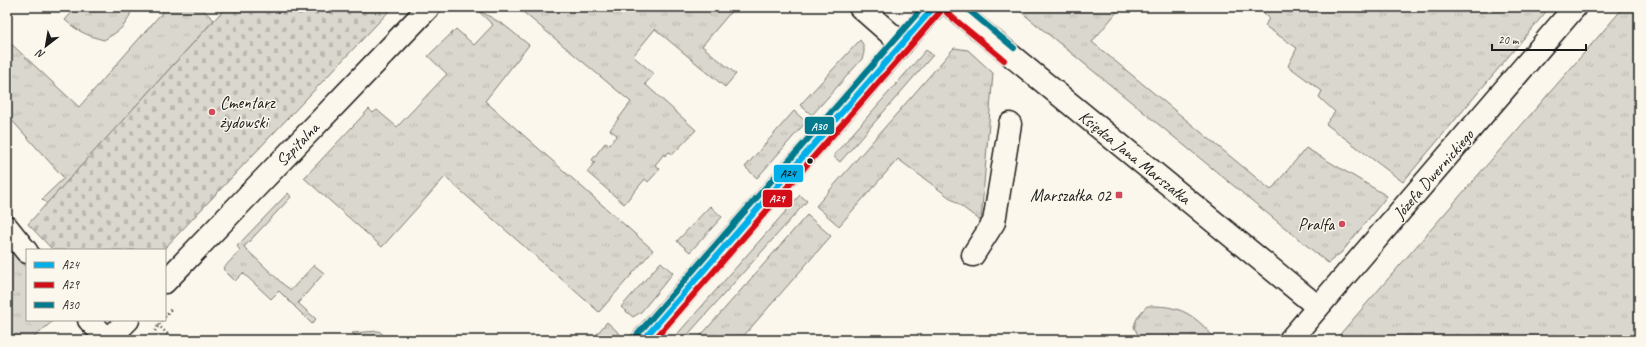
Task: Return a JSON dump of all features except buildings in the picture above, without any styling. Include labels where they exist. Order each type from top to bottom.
[{"type":"street","name":"Szpitalna","points":[[166,281],[430,7]]},
{"type":"street","points":[[860,7],[902,44]]},
{"type":"street","points":[[643,340],[934,7]]},
{"type":"street","name":"Księdza Jana Marszałka","points":[[952,7],[1318,307]]},
{"type":"street","name":"Józefa Dwernickiego","points":[[1290,340],[1575,7]]},
{"type":"street","points":[[973,255],[994,222],[1010,124]]},
{"type":"street","points":[[7,227],[26,251]]},
{"type":"street","points":[[90,321],[108,340],[127,321]]},
{"type":"path","points":[[158,325],[174,340]]},
{"type":"green space","points":[[77,7],[132,7],[126,23],[114,34],[104,40],[83,33],[65,20]]},
{"type":"green space","points":[[167,7],[200,7],[214,20],[47,204],[42,199],[64,178],[7,115],[7,40],[79,107]]},
{"type":"green space","name":"Cmentarz żydowski","points":[[226,7],[393,7],[164,249],[52,249],[28,224]]},
{"type":"green space","points":[[517,7],[735,7],[702,46],[736,74],[725,87],[655,29],[633,56],[654,74],[645,84],[696,130],[673,154],[669,152],[665,156],[664,154],[655,165],[660,169],[648,182],[645,179],[624,204],[587,172],[595,162],[592,160],[605,143],[609,145],[617,135],[610,130],[631,102]]},
{"type":"green space","points":[[1015,7],[1121,7],[1092,42],[1271,190],[1306,148],[1387,196],[1342,252],[1328,263]]},
{"type":"green space","points":[[1265,7],[1550,7],[1403,182],[1326,124],[1335,112],[1319,97],[1322,91],[1288,66],[1297,48],[1265,26],[1269,18],[1262,11]]},
{"type":"green space","points":[[1624,7],[1639,7],[1639,340],[1335,340]]},
{"type":"green space","points":[[475,8],[504,25],[529,45],[485,101],[653,250],[599,312],[445,177],[382,247],[304,178],[369,109],[373,113],[377,110],[397,127],[447,74],[428,56],[456,29],[474,45],[493,25]]},
{"type":"green space","points":[[860,40],[864,49],[862,59],[812,115],[800,105]]},
{"type":"green space","points":[[954,48],[968,50],[993,73],[981,221],[898,159],[839,226],[816,206]]},
{"type":"green space","points":[[926,50],[933,55],[840,162],[833,156]]},
{"type":"green space","points":[[794,111],[806,122],[757,178],[745,167]]},
{"type":"green space","points":[[288,193],[291,197],[244,247],[291,290],[314,265],[324,273],[298,303],[316,319],[312,324],[279,291],[271,299],[243,273],[235,281],[223,269],[240,250],[237,246]]},
{"type":"green space","points":[[800,195],[807,201],[683,340],[672,340]]},
{"type":"green space","points":[[710,206],[722,217],[690,252],[677,241]]},
{"type":"green space","points":[[807,215],[831,236],[740,340],[697,340]]},
{"type":"green space","points":[[7,244],[26,267],[26,321],[53,321],[31,340],[7,340]]},
{"type":"green space","points":[[661,262],[673,273],[641,312],[633,317],[621,307]]},
{"type":"green space","points":[[1147,306],[1169,307],[1187,313],[1203,326],[1215,340],[1144,340],[1138,335],[1134,327],[1142,311]]},
{"type":"green space","points":[[607,322],[621,335],[616,340],[592,340]]},
{"type":"green space","points":[[379,331],[389,340],[360,340],[352,333]]},
{"type":"transit line","name":"A30","points":[[637,335],[923,7]]},
{"type":"transit line","name":"A24","points":[[643,340],[934,7]]},
{"type":"transit line","name":"A30","points":[[965,7],[1014,48]]},
{"type":"transit line","name":"A29","points":[[654,340],[940,12]]},
{"type":"transit line","name":"A29","points":[[947,13],[1004,60]]},
{"type":"place","name":"Cmentarz żydowski","points":[[212,112]]},
{"type":"place","name":"Marszałka 02","points":[[1119,195]]},
{"type":"place","name":"Pralfa","points":[[1342,224]]}]
